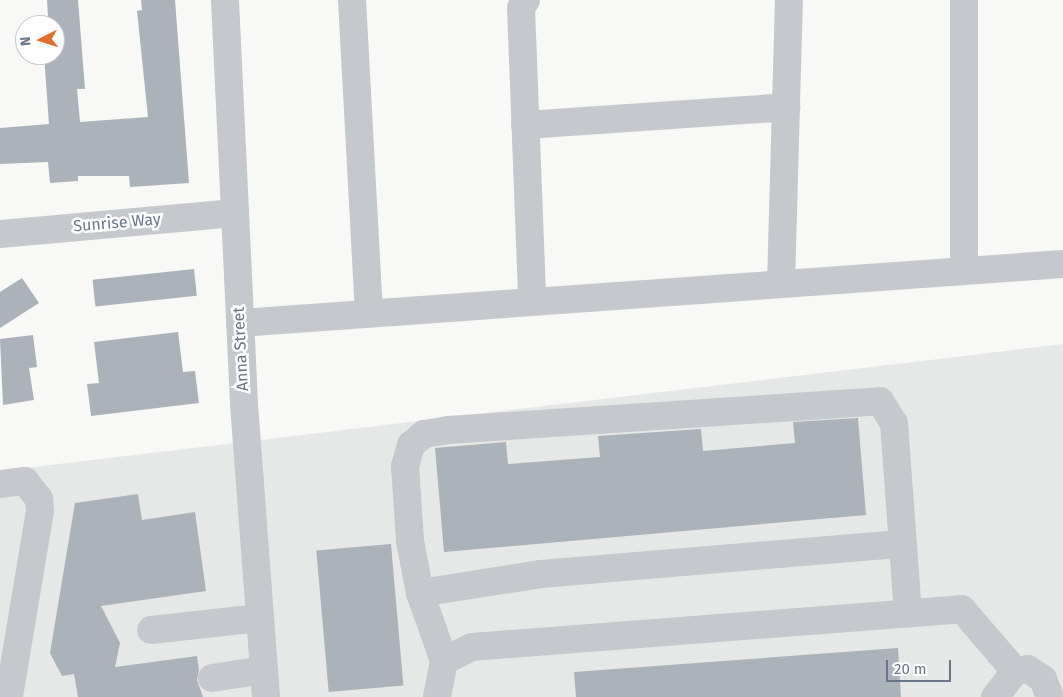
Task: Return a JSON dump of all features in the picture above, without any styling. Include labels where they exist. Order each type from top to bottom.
[{"type":"street","name":"Anna Street","points":[[224,0],[240,323],[259,618],[266,697]]},
{"type":"street","points":[[352,0],[368,313]]},
{"type":"street","points":[[526,0],[521,8],[532,301]]},
{"type":"street","points":[[781,284],[789,0]]},
{"type":"street","points":[[964,0],[964,271]]},
{"type":"street","points":[[525,125],[786,107]]},
{"type":"street","name":"Sunrise Way","points":[[0,234],[235,213]]},
{"type":"street","points":[[240,323],[1063,264]]},
{"type":"street","points":[[437,697],[444,661],[420,593],[410,541],[405,466],[411,444],[424,434],[448,430],[880,401],[894,423],[900,544],[908,613]]},
{"type":"street","points":[[0,484],[25,481],[39,499],[40,511],[8,697]]},
{"type":"street","points":[[420,593],[541,574],[900,544]]},
{"type":"street","points":[[444,661],[472,647],[962,609],[1015,671]]},
{"type":"street","points":[[151,630],[259,618]]},
{"type":"street","points":[[212,678],[263,670]]},
{"type":"street","points":[[995,697],[1015,671],[1028,670],[1043,679],[1050,697]]},
{"type":"shaded area","points":[[1063,344],[1063,697],[0,697],[0,471]]},
{"type":"building","points":[[47,0],[78,0],[85,89],[77,89],[80,122],[148,117],[137,11],[142,10],[141,0],[175,0],[189,183],[130,187],[129,176],[78,176],[78,181],[50,183],[48,162],[0,164],[0,128],[49,124],[45,65],[65,65],[65,15],[48,15]]},
{"type":"building","points":[[194,269],[197,296],[95,307],[93,280]]},
{"type":"building","points":[[22,278],[39,303],[0,328],[0,292]]},
{"type":"building","points":[[178,332],[183,372],[195,371],[199,403],[91,416],[87,384],[99,383],[94,342]]},
{"type":"building","points":[[33,335],[37,367],[29,368],[34,400],[3,405],[0,339]]},
{"type":"building","points":[[858,418],[866,515],[444,552],[435,448],[506,442],[508,464],[600,457],[598,436],[701,429],[703,451],[795,443],[793,422]]},
{"type":"building","points":[[138,494],[142,520],[195,512],[206,591],[101,606],[120,643],[115,667],[197,656],[199,670],[197,680],[203,697],[78,697],[74,674],[62,676],[50,653],[75,503]]},
{"type":"building","points":[[391,544],[403,685],[329,692],[316,551]]},
{"type":"building","points":[[898,648],[901,697],[576,697],[574,672]]}]
